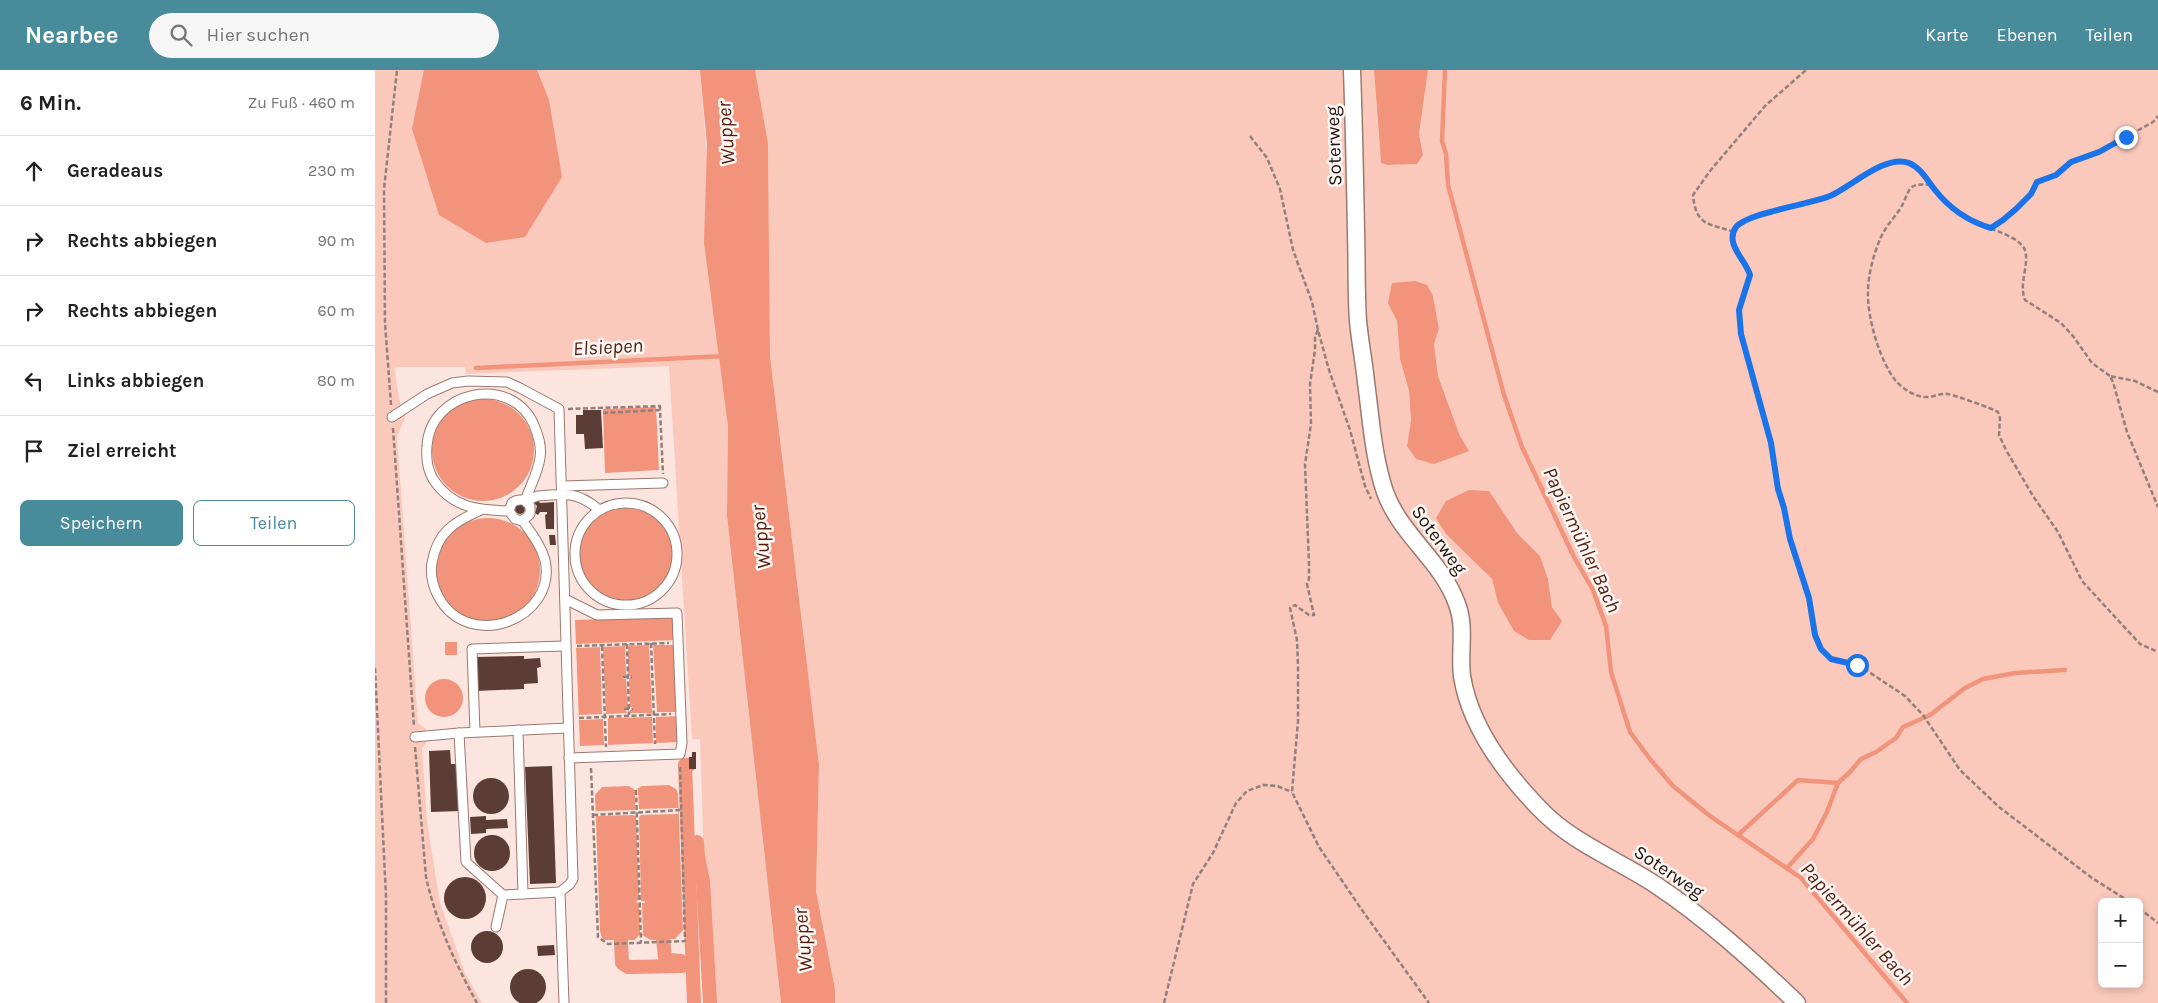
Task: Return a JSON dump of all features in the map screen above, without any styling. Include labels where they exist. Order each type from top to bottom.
[{"type":"street","name":"Soterweg","points":[[1352,70],[1358,322],[1371,431],[1379,472],[1387,496],[1401,524],[1449,585],[1458,605],[1462,628],[1462,674],[1468,700],[1477,721],[1509,776],[1543,812],[1564,830],[1677,900],[1708,923],[1797,1003]]},
{"type":"lane","points":[[392,417],[427,394],[452,383],[468,380],[507,382],[559,409],[573,879],[560,892],[503,895],[466,862],[459,733]]},
{"type":"lane","points":[[509,511],[481,510],[454,501],[440,490],[430,474],[426,457],[427,439],[433,422],[445,408],[460,398],[479,394],[499,396],[517,404],[531,418],[539,437],[541,456],[525,501]]},
{"type":"lane","points":[[525,501],[531,510],[528,517],[522,520],[512,518],[509,511],[510,506],[515,501],[525,501],[536,496],[562,490],[663,483]]},
{"type":"lane","points":[[562,490],[585,498],[598,509]]},
{"type":"lane","points":[[632,502],[649,507],[663,517],[673,532],[677,549],[676,566],[669,582],[657,595],[641,603],[624,606],[608,602],[594,594],[582,582],[576,567],[574,551],[577,534],[586,520],[598,509],[615,503],[632,502]]},
{"type":"lane","points":[[481,510],[456,522],[443,534],[434,550],[431,568],[434,586],[442,603],[455,616],[471,624],[490,626],[508,623],[525,614],[537,599],[545,581],[545,561],[538,542],[522,520]]},
{"type":"lane","points":[[565,599],[597,616],[677,612],[682,743],[680,754],[569,758]]},
{"type":"lane","points":[[475,732],[473,649],[565,646]]},
{"type":"lane","points":[[415,737],[568,728]]},
{"type":"lane","points":[[518,730],[523,894]]},
{"type":"lane","points":[[560,892],[564,1003]]},
{"type":"lane","points":[[496,927],[503,895]]},
{"type":"path","points":[[1734,232],[1707,225],[1700,220],[1693,195],[1710,171],[1765,106],[1806,70]]},
{"type":"path","points":[[1991,228],[2016,209],[2031,194],[2037,182],[2056,175],[2071,162],[2099,152],[2153,122],[2158,116]]},
{"type":"path","points":[[1250,136],[1267,158],[1280,189],[1293,250],[1312,302],[1317,330],[1350,430],[1365,486],[1372,503]]},
{"type":"path","points":[[2124,898],[2092,878],[1999,807],[1960,770],[1923,715],[1905,696],[1863,668],[1831,659],[1821,649],[1815,635],[1806,585],[1790,539],[1778,489],[1771,443],[1742,341],[1739,310],[1750,275],[1735,251],[1734,232],[1736,227],[1746,221],[1766,213],[1830,196],[1881,166],[1893,162],[1910,164],[1919,169],[1947,203],[1963,216],[1972,222],[1991,228],[2018,242],[2024,250],[2026,258],[2022,284],[2025,300],[2061,323],[2073,336],[2092,363],[2110,376],[2135,381],[2158,392]]},
{"type":"path","points":[[1931,185],[1915,184],[1908,190],[1900,209],[1882,235],[1872,265],[1867,290],[1869,309],[1878,346],[1886,363],[1895,380],[1915,394],[1924,397],[1948,394],[1998,412],[2001,418],[1999,434],[2006,450],[2033,496],[2058,532],[2082,581],[2140,644],[2158,652]]},
{"type":"path","points":[[1317,330],[1310,384],[1311,424],[1305,464],[1309,564],[1309,580],[1307,584],[1314,615],[1295,606],[1290,608],[1297,640],[1298,665],[1298,721],[1292,792],[1319,847],[1429,1003]]},
{"type":"path","points":[[2110,376],[2127,432],[2158,507]]},
{"type":"path","points":[[559,409],[660,406],[663,483]]},
{"type":"path","points":[[603,413],[660,410]]},
{"type":"path","points":[[576,646],[675,642]]},
{"type":"path","points":[[651,643],[655,743]]},
{"type":"path","points":[[627,644],[629,715]]},
{"type":"path","points":[[601,645],[606,745]]},
{"type":"path","points":[[375,668],[385,878],[387,1003]]},
{"type":"path","points":[[623,677],[632,677]]},
{"type":"path","points":[[624,709],[633,709]]},
{"type":"path","points":[[579,718],[678,714]]},
{"type":"path","points":[[415,737],[426,878],[435,912],[457,965],[477,1003]]},
{"type":"path","points":[[591,757],[597,932],[604,942],[665,942],[685,941],[680,754]]},
{"type":"path","points":[[1165,1003],[1193,884],[1217,845],[1236,803],[1247,792],[1263,785],[1277,786],[1292,792]]},
{"type":"path","points":[[636,790],[641,942]]},
{"type":"path","points":[[593,814],[681,810]]},
{"type":"path","points":[[2143,911],[2158,923]]},
{"type":"shaded area","points":[[375,70],[700,70],[728,426],[727,516],[781,1003],[714,1003],[709,874],[704,863],[700,739],[692,739],[669,366],[466,374],[465,367],[394,367],[400,403],[406,415],[397,437],[418,723],[426,729],[426,744],[422,748],[427,821],[440,903],[465,973],[482,1003],[375,1003]]},
{"type":"shaded area","points":[[755,70],[1374,70],[1380,157],[1381,163],[1387,165],[1417,164],[1423,155],[1419,134],[1428,70],[2158,70],[2158,1003],[835,1003],[835,989],[816,891],[819,765],[770,356],[768,143]],"holes":[[[1433,296],[1439,329],[1434,344],[1438,376],[1460,436],[1468,451],[1407,446],[1411,420],[1409,391],[1400,359],[1397,321]],[[1489,492],[1517,533],[1540,556],[1548,579],[1552,607],[1562,621],[1498,603],[1492,579],[1473,559]]]},
{"type":"water","points":[[424,70],[537,70],[549,100],[562,177],[525,237],[486,243],[439,215],[412,129]]},
{"type":"water","name":"Wupper","points":[[700,70],[755,70],[768,143],[770,356],[819,765],[816,891],[835,989],[835,1003],[781,1003],[727,516],[728,426],[704,243],[707,145]]},
{"type":"water","points":[[1374,70],[1428,70],[1419,134],[1423,155],[1417,164],[1387,165],[1381,163]]},
{"type":"water","points":[[1415,281],[1427,285],[1433,296],[1439,329],[1434,344],[1438,376],[1460,436],[1469,451],[1434,464],[1416,459],[1407,446],[1411,420],[1409,391],[1400,359],[1397,321],[1388,303],[1392,283]]},
{"type":"water","points":[[483,399],[503,403],[519,414],[530,430],[534,450],[530,470],[519,486],[503,497],[483,501],[463,497],[447,486],[436,470],[432,450],[436,430],[447,414],[463,403]]},
{"type":"water","points":[[656,407],[659,470],[605,473],[603,409]]},
{"type":"water","points":[[1469,490],[1489,491],[1517,533],[1540,556],[1548,579],[1552,607],[1562,621],[1550,640],[1529,640],[1514,631],[1498,603],[1492,579],[1446,534],[1436,518],[1446,501]]},
{"type":"water","points":[[626,508],[644,511],[659,521],[669,536],[672,554],[669,572],[659,587],[644,597],[626,600],[608,597],[593,587],[583,572],[580,554],[583,536],[593,521],[608,511]]},
{"type":"water","points":[[488,518],[508,522],[517,527],[531,541],[536,550],[540,570],[536,590],[531,599],[517,613],[508,618],[488,622],[468,618],[459,613],[445,599],[440,590],[436,570],[440,550],[445,541],[459,527],[468,522]]},
{"type":"water","points":[[674,617],[680,742],[580,746],[575,620]]},
{"type":"water","points":[[445,642],[457,642],[457,655],[445,655]]},
{"type":"water","points":[[444,679],[451,680],[457,685],[462,691],[462,705],[457,711],[451,716],[444,717],[437,716],[431,711],[426,705],[425,698],[426,691],[431,685],[437,680]]},
{"type":"water","points":[[669,785],[676,789],[678,793],[683,930],[675,939],[651,940],[640,934],[635,940],[605,940],[602,938],[600,931],[595,795],[602,787],[629,786],[635,790],[642,786]]},
{"type":"pier","points":[[675,640],[675,645],[653,645],[657,712],[678,712],[679,716],[656,717],[656,743],[653,744],[652,717],[608,718],[608,745],[604,745],[603,719],[579,720],[579,715],[602,714],[600,647],[576,648],[576,644]],"holes":[[[649,645],[652,713],[630,713],[633,707],[630,707],[629,678],[632,678],[632,676],[628,676],[628,646]],[[625,646],[626,676],[623,676],[623,679],[626,679],[628,708],[624,708],[627,713],[606,714],[603,647]]]},
{"type":"pier","points":[[638,789],[639,809],[678,808],[678,814],[641,815],[639,817],[641,901],[645,901],[645,903],[642,903],[643,934],[640,934],[639,904],[636,901],[639,900],[636,816],[596,816],[595,811],[635,810],[635,790]]},
{"type":"building","points":[[583,410],[601,410],[603,448],[585,449],[584,434],[576,434],[576,415],[583,415]]},
{"type":"building","points":[[538,500],[540,503],[554,502],[554,529],[546,529],[545,515],[547,512],[540,512],[538,515],[535,513],[537,506],[534,503]]},
{"type":"building","points":[[520,504],[525,509],[520,514],[515,509]]},
{"type":"building","points":[[549,535],[555,535],[556,545],[550,545]]},
{"type":"building","points":[[524,656],[524,659],[540,658],[541,667],[537,668],[538,683],[524,684],[524,689],[476,691],[475,657]]},
{"type":"building","points":[[450,750],[451,764],[458,764],[460,811],[431,812],[429,751]]},
{"type":"building","points":[[692,752],[696,752],[696,769],[689,769],[689,757],[692,757]]},
{"type":"building","points":[[552,766],[556,883],[530,884],[525,767]]},
{"type":"building","points":[[491,778],[498,779],[504,783],[508,789],[508,803],[504,809],[498,813],[491,814],[484,813],[478,809],[474,803],[473,796],[474,789],[478,783],[484,779]]},
{"type":"building","points":[[486,816],[486,820],[507,819],[508,828],[486,829],[486,833],[471,834],[470,817]]},
{"type":"building","points":[[492,835],[499,836],[505,840],[509,846],[509,860],[505,866],[499,870],[492,871],[485,870],[479,866],[475,860],[474,853],[475,846],[479,840],[485,836]]},
{"type":"building","points":[[469,877],[477,880],[483,886],[486,898],[483,910],[477,916],[461,919],[453,916],[447,910],[444,894],[447,886],[453,880]]},
{"type":"building","points":[[487,931],[493,932],[498,936],[502,941],[502,953],[498,958],[493,962],[487,963],[481,962],[476,958],[472,953],[471,947],[472,941],[476,936],[481,932]]},
{"type":"building","points":[[554,945],[555,955],[538,956],[537,946]]},
{"type":"building","points":[[528,969],[541,974],[546,987],[541,1000],[532,1004],[524,1004],[515,1000],[510,987],[515,974]]},
{"type":"waterway","name":"Papiermühler Bach","points":[[1445,70],[1442,141],[1446,154],[1448,185],[1504,395],[1522,447],[1574,557],[1593,590],[1606,626],[1611,672],[1630,732],[1673,786],[1710,816],[1801,878],[1907,1003]]},
{"type":"waterway","name":"Elsiepen","points":[[476,368],[725,356]]},
{"type":"waterway","points":[[1738,835],[1798,780],[1838,783],[1861,759],[1876,752],[1896,738],[1903,727],[1930,715],[1965,688],[1983,679],[2015,673],[2065,670]]},
{"type":"waterway","points":[[689,765],[685,765],[694,1003]]},
{"type":"waterway","points":[[1787,868],[1813,839],[1827,812],[1838,783]]},
{"type":"waterway","points":[[697,842],[703,881],[710,1003]]},
{"type":"waterway","points":[[663,939],[665,958],[681,961]]},
{"type":"waterway","points":[[621,941],[622,963],[628,967],[682,966]]},
{"type":"route","points":[[1857,665],[1831,659],[1821,649],[1815,635],[1806,585],[1794,555],[1778,489],[1771,443],[1757,400],[1754,381],[1741,334],[1739,310],[1741,298],[1750,275],[1749,270],[1735,251],[1734,232],[1736,227],[1740,223],[1766,213],[1830,196],[1881,166],[1893,162],[1903,162],[1919,169],[1936,192],[1963,216],[1972,222],[1991,228],[2016,209],[2031,194],[2037,182],[2056,175],[2071,162],[2099,152],[2126,137]]}]
